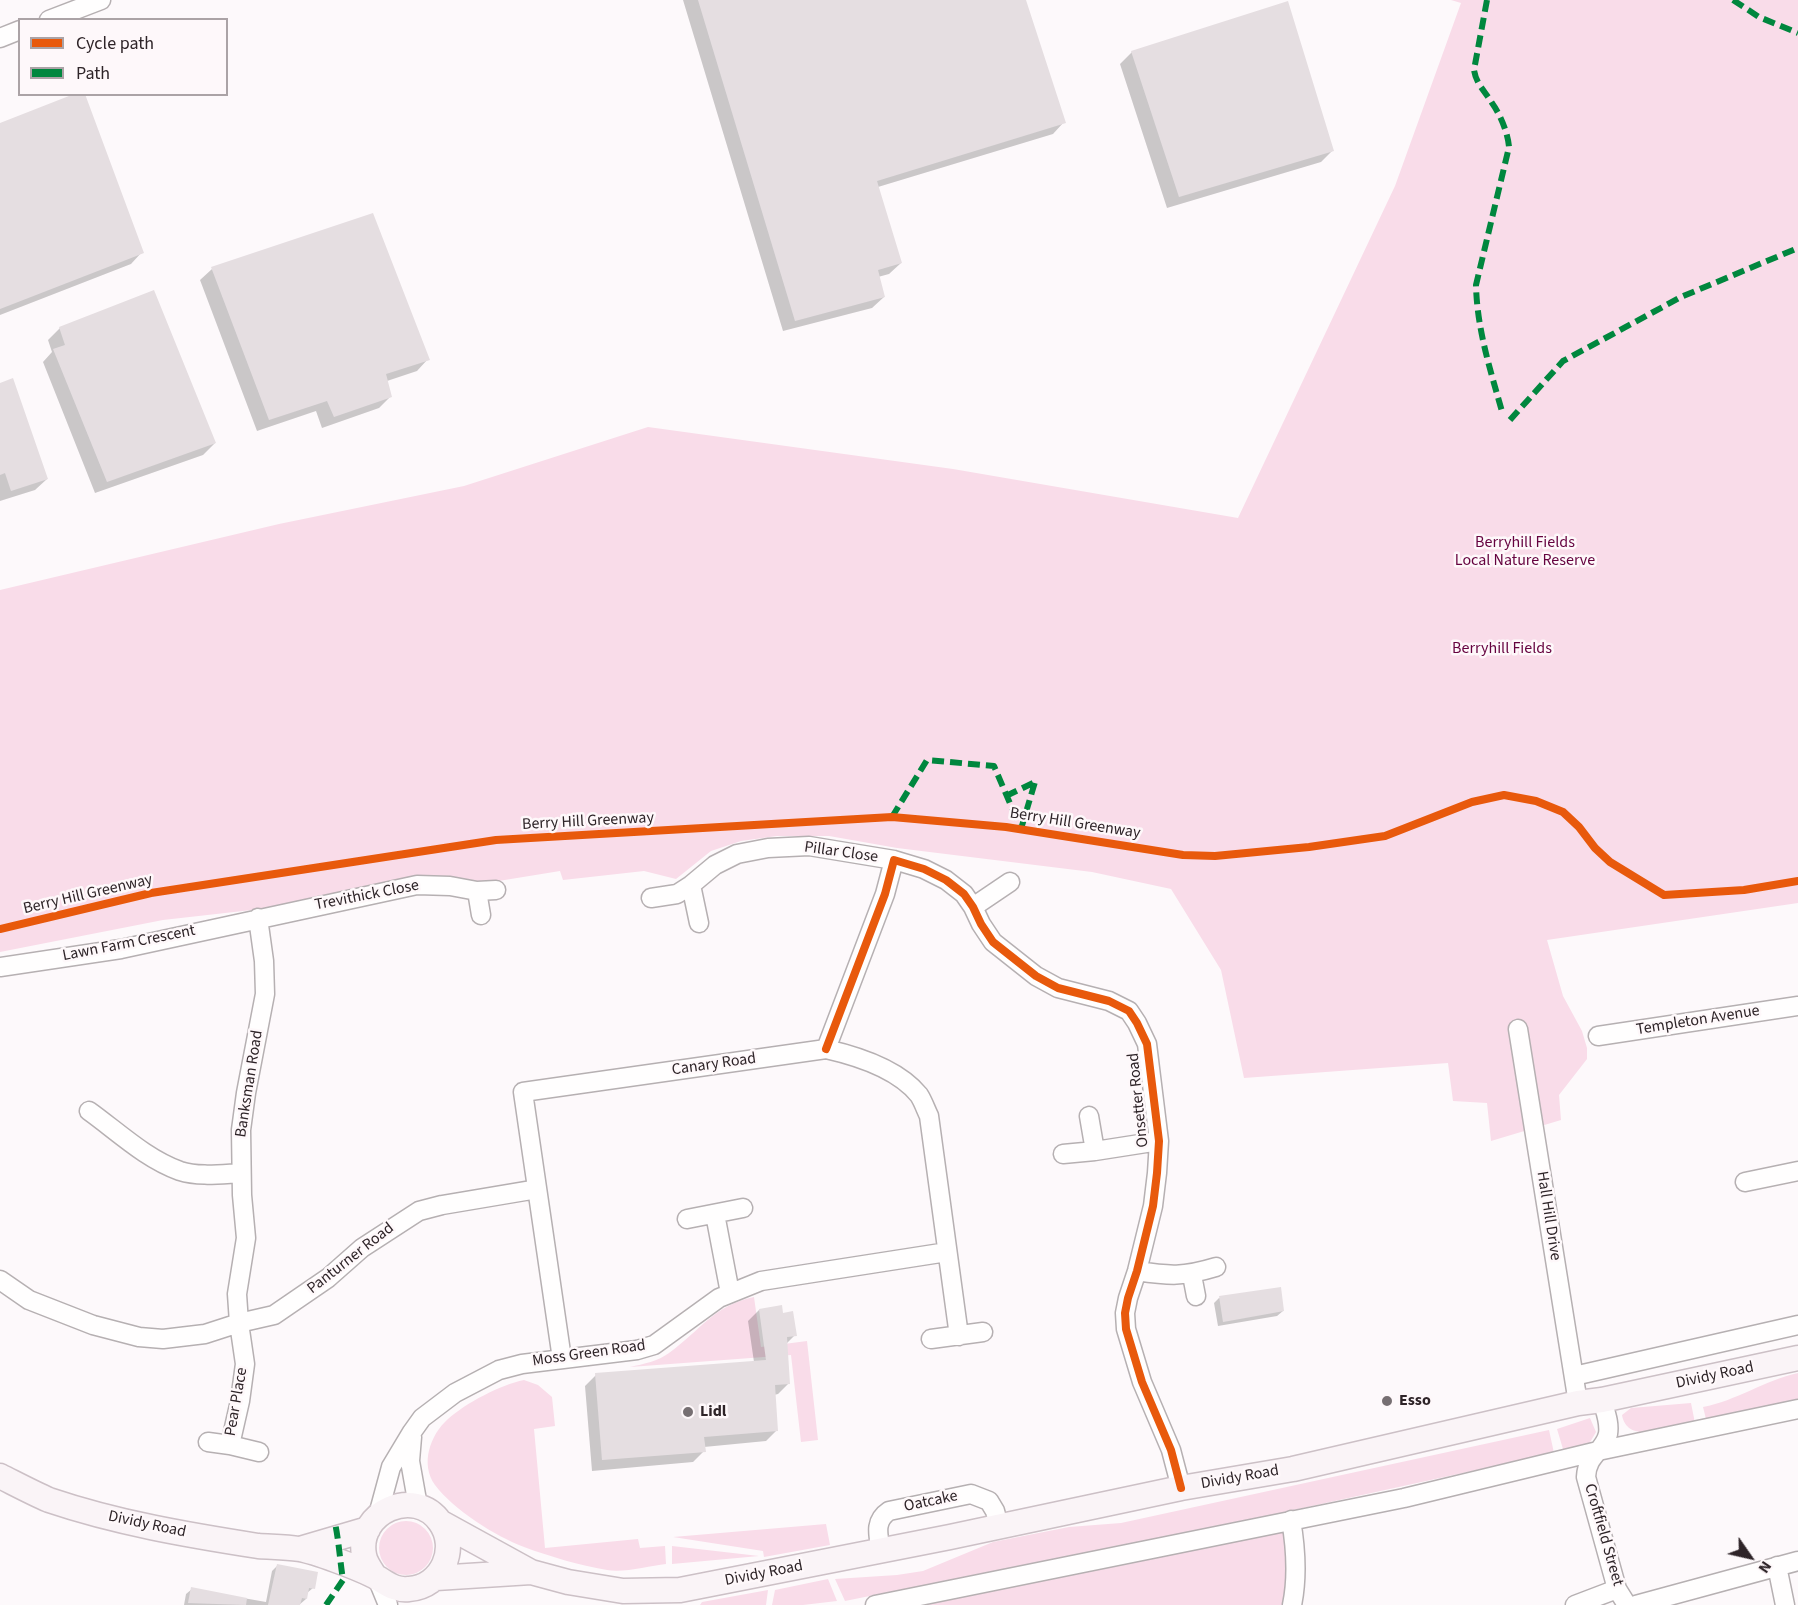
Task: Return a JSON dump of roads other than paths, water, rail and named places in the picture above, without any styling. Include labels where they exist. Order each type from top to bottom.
[{"type":"main road","name":"Dividy Road","points":[[300,1549],[373,1522],[396,1506],[418,1506],[440,1522],[531,1572],[568,1582],[611,1589],[653,1591],[682,1598],[881,1551],[1181,1488],[1293,1469],[1590,1401],[1798,1358]]},
{"type":"main road","name":"Dividy Road","points":[[0,1476],[47,1499],[114,1519],[260,1546],[300,1549],[375,1577],[396,1589],[420,1590],[531,1572]]},
{"type":"main road","points":[[373,1522],[364,1542],[364,1555],[375,1577]]},
{"type":"main road","points":[[420,1590],[443,1568],[447,1557],[446,1533],[440,1522]]},
{"type":"street","points":[[54,18],[101,0]]},
{"type":"street","points":[[0,38],[18,31]]},
{"type":"street","name":"Pillar Close","points":[[651,898],[677,894],[715,865],[737,854],[768,848],[809,846],[894,860]]},
{"type":"street","points":[[826,1049],[885,894],[894,860]]},
{"type":"street","name":"Onsetter Road","points":[[894,860],[924,869],[946,880],[964,894],[993,942],[1036,976],[1058,988],[1109,1001],[1129,1011],[1147,1044],[1159,1141],[1153,1206],[1128,1298],[1125,1313],[1126,1329],[1142,1382],[1171,1450],[1181,1488]]},
{"type":"street","points":[[973,907],[1010,882]]},
{"type":"street","name":"Trevithick Close","points":[[258,918],[417,885],[450,886],[477,891],[496,890]]},
{"type":"street","points":[[691,885],[699,923]]},
{"type":"street","points":[[477,891],[481,915]]},
{"type":"street","name":"Lawn Farm Crescent","points":[[0,967],[121,949],[258,918]]},
{"type":"street","name":"Banksman Road","points":[[239,1323],[237,1294],[246,1238],[241,1173],[241,1130],[265,994],[264,961],[258,918]]},
{"type":"street","name":"Templeton Avenue","points":[[1598,1036],[1798,1006]]},
{"type":"street","name":"Hall Hill Drive","points":[[1518,1029],[1574,1376],[1590,1401]]},
{"type":"street","name":"Canary Road","points":[[562,1359],[523,1092],[826,1049],[866,1060],[901,1080],[919,1095],[929,1116],[959,1335]]},
{"type":"street","points":[[89,1111],[159,1161],[181,1172],[209,1175],[241,1173]]},
{"type":"street","points":[[1089,1116],[1095,1151]]},
{"type":"street","points":[[1063,1154],[1159,1141]]},
{"type":"street","points":[[1745,1182],[1798,1171]]},
{"type":"street","name":"Panturner Road","points":[[0,1280],[29,1300],[93,1325],[139,1337],[162,1339],[205,1334],[239,1323],[274,1316],[328,1278],[362,1248],[419,1211],[537,1189]]},
{"type":"street","points":[[687,1219],[743,1208]]},
{"type":"street","points":[[715,1214],[730,1293]]},
{"type":"street","name":"Moss Green Road","points":[[373,1522],[391,1467],[422,1418],[436,1406],[476,1381],[499,1370],[522,1364],[637,1350],[654,1344],[719,1298],[761,1281],[947,1252]]},
{"type":"street","points":[[1137,1271],[1170,1276],[1192,1275],[1216,1267]]},
{"type":"street","points":[[1192,1275],[1196,1296]]},
{"type":"street","name":"Pear Place","points":[[230,1445],[240,1401],[245,1364],[239,1323]]},
{"type":"street","name":"Dividy Road","points":[[1574,1376],[1798,1325]]},
{"type":"street","points":[[931,1339],[983,1332]]},
{"type":"street","name":"Croftfield Street","points":[[1590,1401],[1608,1421],[1608,1434],[1586,1465],[1586,1477],[1617,1589],[1627,1605]]},
{"type":"street","points":[[875,1605],[1404,1498],[1598,1451],[1798,1409]]},
{"type":"street","points":[[412,1432],[410,1461],[418,1506]]},
{"type":"street","name":"Pear Place","points":[[208,1442],[259,1452]]},
{"type":"street","name":"Oatcake","points":[[881,1551],[878,1535],[882,1516],[890,1511],[936,1501],[970,1494],[981,1497],[989,1502],[995,1511],[999,1526]]},
{"type":"street","points":[[1292,1520],[1297,1573],[1292,1605]]},
{"type":"street","points":[[1636,1605],[1798,1561]]},
{"type":"street","points":[[1777,1566],[1785,1605]]},
{"type":"street","points":[[375,1577],[388,1605]]},
{"type":"street","points":[[1575,1605],[1617,1589]]},
{"type":"place","name":"Esso","points":[[1387,1401]]},
{"type":"place","name":"Lidl","points":[[688,1412]]},
{"type":"park label","name":"Berryhill Fields Local Nature Reserve","points":[[1525,552]]},
{"type":"park label","name":"Berryhill Fields","points":[[1502,649]]}]
